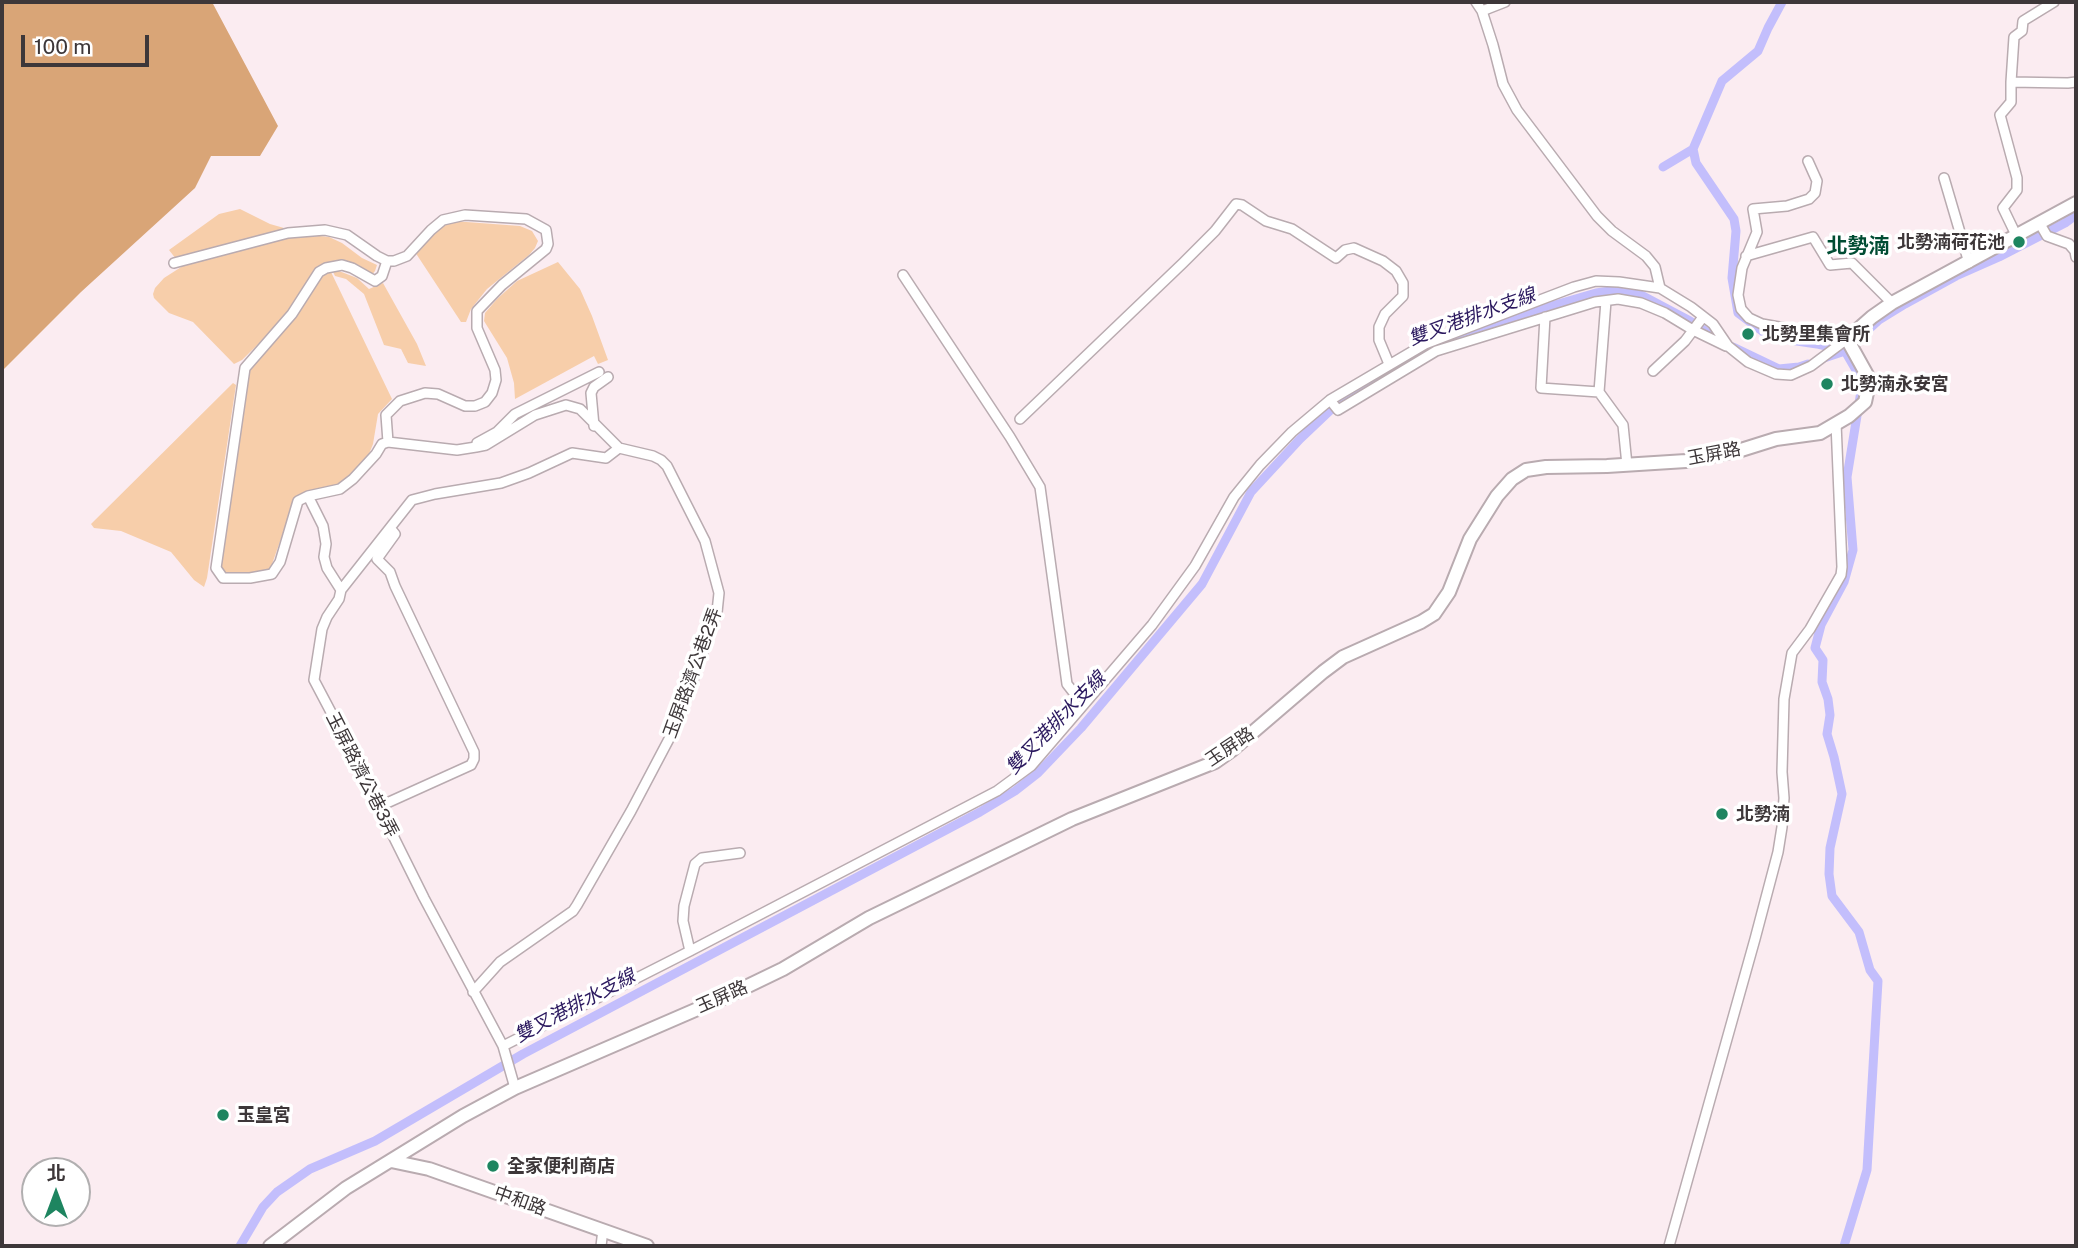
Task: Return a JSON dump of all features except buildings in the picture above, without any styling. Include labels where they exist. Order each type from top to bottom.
[{"type":"street","points":[[1476,2],[1482,11],[1503,84],[1517,110],[1597,216],[1612,231],[1646,256],[1655,267],[1660,288]]},
{"type":"street","points":[[1482,11],[1505,2]]},
{"type":"street","points":[[2017,237],[2003,208],[2017,190],[2017,178],[2000,114],[2011,102],[2014,37],[2022,31],[2023,21],[2054,2]]},
{"type":"street","points":[[2011,82],[2076,82]]},
{"type":"street","points":[[1808,161],[1817,181],[1815,193],[1809,199],[1787,206],[1753,209],[1757,232],[1741,268],[1738,295],[1741,309],[1749,318],[1766,325],[1822,334],[1845,343]]},
{"type":"street","points":[[1944,178],[1969,263]]},
{"type":"street","points":[[1330,400],[1338,410],[1436,351],[1595,302],[1618,299],[1641,303],[1665,313],[1728,346],[1748,362],[1776,374],[1791,375],[1811,366],[1845,343],[1872,317],[1892,303],[2040,225],[2076,203]]},
{"type":"street","points":[[1020,419],[1183,263],[1215,231],[1236,204],[1242,205],[1266,222],[1292,229],[1336,258],[1345,250],[1354,248],[1383,261],[1396,271],[1403,283],[1403,296],[1385,314],[1379,327],[1379,340],[1389,363]]},
{"type":"street","points":[[174,263],[289,233],[325,230],[347,235],[367,251],[387,261],[401,259],[443,220],[465,215],[526,219],[542,226],[548,236],[546,249],[502,285],[477,311],[477,328],[495,369],[496,380],[492,393],[485,402],[465,406],[438,394],[425,393],[400,401],[386,415],[388,442],[382,444],[353,479],[340,489],[298,501],[280,562],[272,573],[250,578],[223,578],[216,568],[245,368],[292,314],[319,272],[342,265],[374,281],[382,276],[387,261]]},
{"type":"street","points":[[2040,225],[2048,236],[2069,244],[2076,257]]},
{"type":"street","points":[[1746,256],[1813,237],[1830,265],[1852,263],[1892,303]]},
{"type":"street","points":[[903,275],[1040,487],[1067,684],[1074,693],[1088,698]]},
{"type":"street","points":[[515,1088],[503,1046],[997,791],[1031,766],[1152,625],[1195,566],[1234,497],[1260,465],[1292,432],[1330,400],[1389,363],[1425,344],[1574,286],[1596,281],[1660,288],[1713,324],[1728,346]]},
{"type":"street","points":[[1606,301],[1599,392],[1623,425],[1628,465]]},
{"type":"street","points":[[1545,317],[1541,388],[1599,392]]},
{"type":"street","points":[[1653,370],[1685,341],[1703,317]]},
{"type":"street","name":"玉屏路","points":[[270,1246],[346,1188],[463,1116],[515,1088],[723,998],[783,969],[869,918],[1072,819],[1215,762],[1322,671],[1343,657],[1434,614],[1449,592],[1470,539],[1497,496],[1512,479],[1526,470],[1700,458],[1741,450],[1776,439],[1820,433],[1836,424],[1865,402],[1868,388],[1867,375],[1845,343]]},
{"type":"street","points":[[457,450],[480,442],[496,432],[515,414],[599,372]]},
{"type":"street","points":[[594,426],[591,393],[594,387],[608,377]]},
{"type":"street","name":"玉屏路濟公巷2弄","points":[[388,442],[457,450],[486,445],[535,415],[559,406],[580,409],[594,426],[620,448],[653,456],[667,466],[705,541],[718,581],[717,612],[674,732],[577,905],[573,911],[500,962],[473,992]]},
{"type":"street","points":[[1668,1246],[1778,852],[1783,827],[1784,699],[1792,653],[1810,629],[1841,575],[1836,424]]},
{"type":"street","name":"玉屏路濟公巷3弄","points":[[503,1046],[314,680],[322,629],[339,599],[341,590],[412,500],[501,483],[529,474],[572,453],[606,458],[620,448]]},
{"type":"street","points":[[308,496],[323,526],[327,568],[341,590]]},
{"type":"street","points":[[378,807],[471,765],[474,759],[474,752],[390,572],[377,559],[395,534],[390,528]]},
{"type":"street","points":[[690,951],[683,921],[684,906],[695,864],[702,858],[740,853]]},
{"type":"street","name":"中和路","points":[[391,1161],[429,1169],[647,1246]]},
{"type":"street","points":[[601,1246],[603,1230]]},
{"type":"shaded area","points":[[2,2],[212,2],[278,126],[260,156],[211,156],[195,188],[81,292],[2,371]]},
{"type":"shaded area","points":[[240,209],[270,224],[291,230],[176,259],[169,250],[219,214]]},
{"type":"shaded area","points":[[453,221],[520,226],[532,231],[538,241],[529,255],[487,289],[471,309],[466,322],[461,322],[415,252],[439,229]]},
{"type":"shaded area","points":[[320,236],[342,243],[377,265],[375,271],[371,276],[355,268],[314,272],[288,315],[242,360],[234,364],[193,322],[169,313],[154,298],[155,288],[164,278],[189,262],[288,238]]},
{"type":"shaded area","points":[[558,262],[580,289],[608,360],[598,364],[594,356],[515,399],[507,358],[484,321],[485,313],[517,281]]},
{"type":"shaded area","points":[[339,271],[357,278],[369,289],[383,283],[417,344],[426,366],[408,363],[401,349],[384,345],[364,294],[346,279],[335,276],[333,272]]},
{"type":"shaded area","points":[[331,272],[392,399],[378,414],[369,454],[348,478],[330,489],[296,496],[271,567],[266,572],[225,576],[217,565],[247,370],[297,316],[316,280]]},
{"type":"shaded area","points":[[233,383],[236,385],[204,587],[194,580],[171,552],[121,531],[94,528],[91,524]]},
{"type":"waterway","points":[[1663,167],[1693,149],[1722,81],[1758,51],[1782,2]]},
{"type":"waterway","points":[[1693,149],[1696,163],[1734,219],[1736,231],[1732,278],[1738,313],[1770,337],[1845,351],[1860,377],[1861,391],[1847,477],[1853,550],[1844,582],[1821,625],[1815,648],[1823,660],[1822,682],[1830,715],[1827,734],[1842,794],[1830,848],[1832,896],[1859,932],[1870,970],[1878,981],[1867,1170],[1844,1246]]},
{"type":"waterway","points":[[1824,358],[1845,351],[1879,320],[1905,304],[2076,215]]},
{"type":"waterway","name":"雙叉港排水支線","points":[[240,1246],[263,1207],[277,1192],[310,1169],[375,1141],[523,1054],[1015,791],[1038,773],[1081,728],[1202,584],[1251,492],[1339,402],[1408,358],[1439,344],[1531,312],[1610,291],[1641,295],[1714,337]]},
{"type":"waterway","name":"雙叉港排水支線","points":[[1733,347],[1779,369],[1808,364]]},
{"type":"place","name":"北勢湳荷花池","points":[[2019,242]]},
{"type":"place","name":"北勢里集會所","points":[[1748,334]]},
{"type":"place","name":"北勢湳永安宮","points":[[1827,384]]},
{"type":"place","name":"北勢湳","points":[[1722,814]]},
{"type":"place","name":"玉皇宮","points":[[223,1115]]},
{"type":"place","name":"全家便利商店","points":[[493,1166]]},
{"type":"district","name":"北勢湳","points":[[1858,247]]}]
